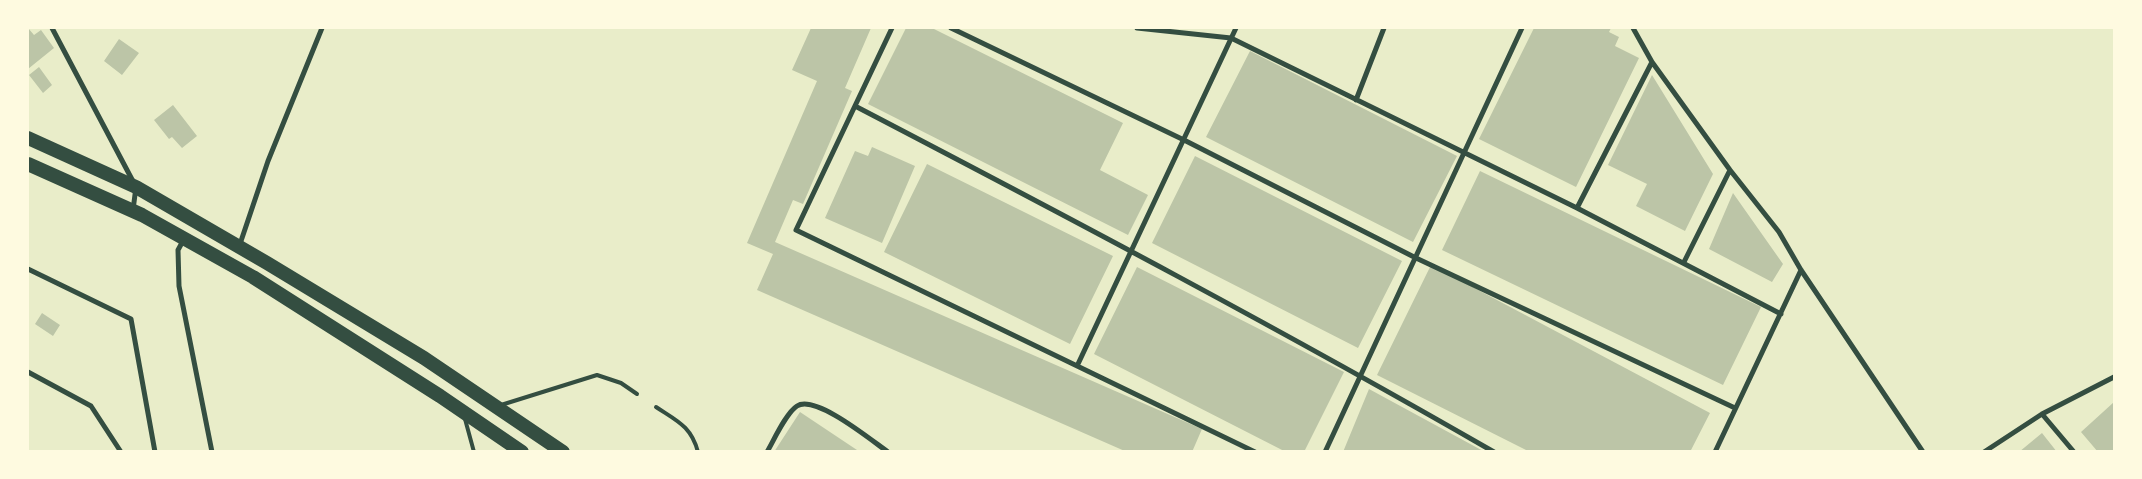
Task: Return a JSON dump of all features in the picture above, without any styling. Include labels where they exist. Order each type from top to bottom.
[{"type":"highway","points":[[28,138],[136,187],[239,247],[424,358],[563,452]]},
{"type":"highway","points":[[28,164],[133,210],[253,277],[464,412],[522,452]]},
{"type":"street","points":[[52,28],[136,187],[133,210]]},
{"type":"street","points":[[239,247],[268,161],[322,28]]},
{"type":"street","points":[[892,28],[796,230],[1078,364],[1255,452]]},
{"type":"street","points":[[951,28],[1184,140],[1416,258],[1736,408]]},
{"type":"street","points":[[1137,28],[1231,38],[1577,208],[1781,314]]},
{"type":"street","points":[[1078,364],[1236,28]]},
{"type":"street","points":[[1356,100],[1384,28]]},
{"type":"street","points":[[1324,452],[1522,28]]},
{"type":"street","points":[[1633,28],[1652,62],[1730,170],[1779,232],[1801,270],[1923,452]]},
{"type":"street","points":[[1577,208],[1652,62]]},
{"type":"street","points":[[855,106],[1132,250],[1360,375],[1494,452]]},
{"type":"street","points":[[1684,262],[1730,170]]},
{"type":"street","points":[[184,238],[178,250],[179,286],[212,452]]},
{"type":"street","points":[[28,269],[130,319],[155,452]]},
{"type":"street","points":[[1715,452],[1801,270]]},
{"type":"street","points":[[28,372],[90,406],[121,452]]},
{"type":"street","points":[[1984,452],[2042,414],[2114,377]]},
{"type":"street","points":[[767,452],[796,406],[806,403],[827,410],[888,452]]},
{"type":"street","points":[[2042,414],[2074,452]]},
{"type":"lane","points":[[496,406],[597,375],[621,383],[637,394]]},
{"type":"lane","points":[[656,407],[689,429],[695,439],[698,452]]},
{"type":"lane","points":[[464,412],[474,452]]},
{"type":"building","points":[[28,28],[34,35],[41,30],[54,48],[28,69]]},
{"type":"building","points":[[811,28],[871,28],[845,88],[852,91],[803,204],[793,200],[775,242],[1202,429],[1192,452],[1127,452],[757,290],[773,254],[747,243],[817,81],[792,70]]},
{"type":"building","points":[[906,28],[932,28],[1123,123],[1100,170],[1148,195],[1128,235],[868,104]]},
{"type":"building","points":[[1534,28],[1611,28],[1609,32],[1619,37],[1615,46],[1639,58],[1576,187],[1479,139]]},
{"type":"building","points":[[119,39],[139,53],[122,75],[104,61]]},
{"type":"building","points":[[1250,51],[1457,156],[1413,242],[1206,137]]},
{"type":"building","points":[[39,67],[52,85],[43,93],[29,75]]},
{"type":"building","points":[[1652,75],[1713,174],[1685,231],[1636,206],[1647,184],[1608,165]]},
{"type":"building","points":[[173,105],[197,136],[182,148],[172,137],[169,139],[154,120]]},
{"type":"building","points":[[872,147],[915,166],[882,243],[825,218],[855,151],[868,156]]},
{"type":"building","points":[[1195,156],[1402,261],[1358,348],[1152,243]]},
{"type":"building","points":[[927,164],[1113,256],[1070,344],[884,252]]},
{"type":"building","points":[[1480,171],[1761,307],[1723,385],[1442,250]]},
{"type":"building","points":[[1733,193],[1783,264],[1772,282],[1709,249]]},
{"type":"building","points":[[1431,265],[1710,413],[1690,452],[1530,452],[1377,375]]},
{"type":"building","points":[[1137,267],[1344,372],[1304,452],[1286,452],[1094,354]]},
{"type":"building","points":[[42,313],[60,325],[53,336],[35,324]]},
{"type":"building","points":[[1369,389],[1485,452],[1343,452]]},
{"type":"building","points":[[2114,402],[2114,452],[2098,452],[2081,432]]},
{"type":"building","points":[[800,412],[860,452],[774,452]]},
{"type":"building","points":[[2042,433],[2057,452],[2019,452]]}]
